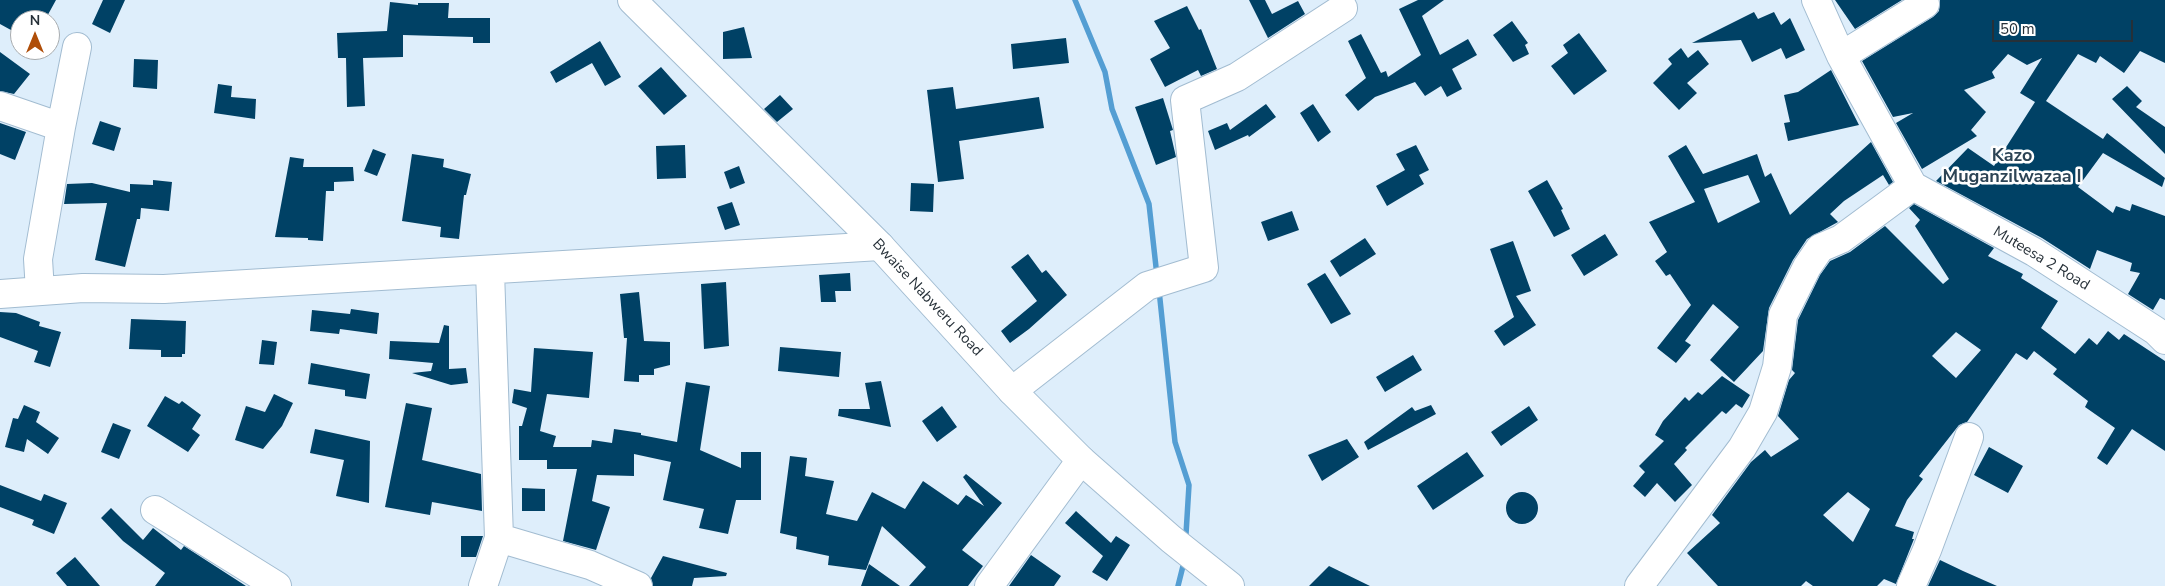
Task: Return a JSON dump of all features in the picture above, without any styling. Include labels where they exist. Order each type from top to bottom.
[{"type":"street","name":"Bwaise Nabweru Road","points":[[632,0],[880,246],[1012,391],[1081,460],[1171,540],[1230,586]]},
{"type":"street","points":[[1639,586],[1742,448],[1763,412],[1777,367],[1783,315],[1807,267],[1820,248],[1842,239],[1913,186],[1840,56],[1816,0]]},
{"type":"street","points":[[1840,56],[1925,4]]},
{"type":"street","points":[[1012,391],[1158,283],[1204,268],[1185,100],[1237,77],[1343,8]]},
{"type":"street","points":[[40,291],[38,259],[77,47]]},
{"type":"street","points":[[0,106],[61,127]]},
{"type":"street","name":"Muteesa 2 Road","points":[[1913,186],[2034,252],[2162,330]]},
{"type":"street","points":[[0,294],[83,288],[164,289],[490,271],[880,246]]},
{"type":"street","points":[[483,586],[499,538],[490,271]]},
{"type":"street","points":[[1910,586],[1927,550],[1969,437]]},
{"type":"street","points":[[989,586],[1081,460]]},
{"type":"street","points":[[155,510],[277,586]]},
{"type":"street","points":[[499,538],[590,565],[638,586]]},
{"type":"building","points":[[0,0],[56,0],[50,10],[10,10],[10,30],[0,24]]},
{"type":"building","points":[[103,0],[125,0],[110,33],[92,24]]},
{"type":"building","points":[[1249,0],[1265,0],[1272,14],[1298,1],[1305,14],[1268,38]]},
{"type":"building","points":[[1418,0],[1444,0],[1422,16],[1440,55],[1468,39],[1477,55],[1452,69],[1462,89],[1447,97],[1441,86],[1425,96],[1415,82],[1375,97],[1358,111],[1345,95],[1366,78],[1348,41],[1361,34],[1381,73],[1386,71],[1388,77],[1421,55],[1399,9]]},
{"type":"building","points":[[1835,0],[1902,0],[1855,29]]},
{"type":"building","points":[[1940,0],[2165,0],[2165,63],[2140,51],[2124,73],[2100,56],[2096,63],[2078,54],[2046,101],[2103,139],[2107,133],[2165,178],[2162,187],[2103,153],[2078,187],[2113,213],[2116,206],[2130,211],[2132,204],[2165,216],[2165,300],[2160,298],[2153,310],[2128,294],[2140,273],[2130,271],[2132,263],[2097,250],[2090,269],[2042,238],[1936,181],[1968,148],[1994,166],[2035,102],[2020,93],[2042,58],[2027,65],[2008,54],[1992,72],[1995,78],[1964,90],[1986,112],[1971,130],[1977,136],[1922,169],[1896,123],[1913,113],[1893,117],[1862,61],[1933,17],[1939,11]]},
{"type":"building","points":[[390,2],[418,5],[418,3],[449,3],[448,18],[490,18],[490,43],[473,43],[473,37],[403,35],[403,57],[363,58],[365,106],[347,107],[346,58],[338,58],[337,33],[387,31]]},
{"type":"building","points":[[1187,6],[1199,30],[1201,29],[1217,69],[1201,76],[1198,70],[1165,87],[1150,59],[1170,48],[1154,21]]},
{"type":"building","points":[[1754,12],[1758,19],[1774,12],[1781,25],[1790,18],[1805,50],[1786,59],[1781,48],[1752,62],[1741,40],[1692,43]]},
{"type":"building","points":[[1512,21],[1528,43],[1525,45],[1529,54],[1513,62],[1493,35]]},
{"type":"building","points":[[744,27],[752,58],[723,59],[723,32]]},
{"type":"building","points":[[1579,33],[1607,71],[1574,95],[1551,66],[1568,53],[1563,45]]},
{"type":"building","points":[[1066,38],[1069,63],[1013,69],[1011,44]]},
{"type":"building","points":[[600,41],[621,77],[605,86],[592,63],[556,83],[550,72]]},
{"type":"building","points":[[1681,48],[1688,58],[1698,50],[1709,64],[1687,83],[1697,93],[1679,110],[1653,83],[1672,64],[1668,59]]},
{"type":"building","points":[[0,52],[30,74],[14,94],[0,91]]},
{"type":"building","points":[[134,59],[158,60],[157,89],[133,87]]},
{"type":"building","points":[[661,67],[687,96],[664,115],[638,86]]},
{"type":"building","points":[[1831,70],[1859,125],[1788,141],[1784,123],[1790,122],[1784,95],[1798,92]]},
{"type":"building","points":[[218,84],[232,86],[231,97],[256,99],[255,119],[214,113]]},
{"type":"building","points":[[2127,86],[2142,101],[2136,107],[2165,127],[2165,154],[2112,99]]},
{"type":"building","points":[[953,87],[956,109],[1039,97],[1044,128],[959,141],[964,179],[938,182],[927,90]]},
{"type":"building","points":[[780,95],[793,109],[777,122],[764,109]]},
{"type":"building","points":[[1163,98],[1173,130],[1170,131],[1176,157],[1156,165],[1135,107]]},
{"type":"building","points":[[1266,104],[1276,117],[1249,137],[1248,135],[1215,150],[1208,131],[1227,123],[1230,130]]},
{"type":"building","points":[[1313,104],[1331,132],[1318,142],[1300,113]]},
{"type":"building","points":[[100,121],[121,128],[114,151],[92,144]]},
{"type":"building","points":[[0,123],[26,132],[15,160],[0,154]]},
{"type":"building","points":[[1871,142],[1893,182],[1889,185],[1883,175],[1844,201],[1830,214],[1838,222],[1807,239],[1793,260],[1769,308],[1763,351],[1734,382],[1710,360],[1739,327],[1713,304],[1685,341],[1691,345],[1676,363],[1657,348],[1691,305],[1670,274],[1666,276],[1655,261],[1667,252],[1649,222],[1695,202],[1668,156],[1686,145],[1703,174],[1757,154],[1765,177],[1771,173],[1790,215]],"holes":[[[1748,175],[1760,202],[1718,223],[1704,189]]]},
{"type":"building","points":[[685,145],[686,178],[657,179],[656,146]]},
{"type":"building","points":[[1416,145],[1429,170],[1419,175],[1424,184],[1387,206],[1376,186],[1405,170],[1396,154]]},
{"type":"building","points":[[373,149],[386,154],[377,176],[364,171]]},
{"type":"building","points":[[412,154],[444,159],[443,167],[471,174],[466,195],[464,195],[459,239],[440,237],[441,227],[402,221]]},
{"type":"building","points":[[290,157],[304,159],[303,167],[353,167],[354,181],[334,182],[334,191],[326,191],[323,241],[308,240],[308,238],[275,237]]},
{"type":"building","points":[[739,166],[745,183],[730,189],[724,172]]},
{"type":"building","points":[[153,180],[172,182],[169,211],[141,208],[140,219],[137,219],[125,267],[95,260],[107,203],[64,204],[67,184],[92,183],[130,192],[130,184],[153,185]]},
{"type":"building","points":[[1547,180],[1563,209],[1561,210],[1570,229],[1554,237],[1528,191]]},
{"type":"building","points":[[911,183],[934,184],[933,212],[910,211]]},
{"type":"building","points":[[732,202],[740,225],[725,230],[717,207]]},
{"type":"building","points":[[1914,204],[1994,248],[1988,256],[2023,274],[2021,278],[2058,301],[2041,328],[2075,354],[2089,338],[2097,345],[2108,331],[2119,340],[2124,334],[2165,361],[2165,451],[2132,429],[2107,465],[2097,458],[2115,428],[2085,407],[2088,401],[2053,374],[2057,369],[2034,351],[2027,360],[2016,353],[1967,422],[1959,425],[1919,476],[1923,479],[1907,500],[1895,526],[1914,532],[1912,539],[1914,539],[1896,584],[1884,579],[1877,586],[1813,586],[1806,581],[1801,586],[1718,586],[1687,553],[1720,523],[1712,515],[1751,462],[1765,450],[1771,457],[1799,439],[1778,416],[1789,380],[1795,373],[1792,370],[1798,320],[1820,275],[1830,261],[1850,252],[1885,226],[1943,284],[1949,279],[1915,226],[1920,220],[1909,208]],"holes":[[[1956,332],[1981,350],[1956,378],[1932,356]],[[1848,492],[1870,509],[1853,542],[1823,515]]]},
{"type":"building","points":[[1292,211],[1299,230],[1268,241],[1261,222]]},
{"type":"building","points":[[1605,234],[1618,255],[1584,276],[1571,255]]},
{"type":"building","points":[[1365,238],[1376,254],[1340,277],[1330,261]]},
{"type":"building","points":[[1513,241],[1531,291],[1516,296],[1536,325],[1504,346],[1494,331],[1514,317],[1490,249]]},
{"type":"building","points":[[1028,254],[1042,273],[1046,270],[1067,295],[1029,329],[1010,343],[1001,331],[1037,301],[1011,267]]},
{"type":"building","points":[[850,273],[851,291],[835,291],[836,302],[821,302],[819,275]]},
{"type":"building","points":[[1325,273],[1351,314],[1331,324],[1307,284]]},
{"type":"building","points":[[726,282],[729,346],[704,349],[701,284]]},
{"type":"building","points":[[639,292],[644,341],[670,342],[670,365],[654,369],[654,375],[639,375],[639,382],[624,381],[627,338],[624,338],[620,294]]},
{"type":"building","points":[[351,309],[379,313],[377,334],[340,329],[339,334],[310,331],[312,310],[350,314]]},
{"type":"building","points":[[0,312],[16,313],[40,322],[39,326],[61,332],[50,367],[34,362],[38,351],[0,337]]},
{"type":"building","points":[[131,319],[186,321],[185,354],[182,354],[182,357],[161,357],[161,350],[129,349]]},
{"type":"building","points":[[444,325],[449,326],[449,369],[466,368],[468,383],[451,385],[412,373],[431,371],[433,363],[389,359],[390,341],[439,343]]},
{"type":"building","points":[[262,340],[277,342],[274,365],[259,364]]},
{"type":"building","points":[[780,347],[841,352],[839,377],[778,371]]},
{"type":"building","points":[[534,348],[593,352],[589,398],[547,394],[540,431],[556,436],[553,447],[591,447],[592,440],[612,443],[614,429],[641,433],[641,435],[677,442],[686,382],[710,386],[700,450],[741,468],[741,452],[761,452],[761,500],[736,500],[728,534],[699,528],[704,509],[663,500],[671,462],[634,454],[634,476],[597,475],[592,501],[610,507],[596,550],[563,541],[577,469],[547,469],[547,460],[519,460],[519,426],[522,426],[527,408],[512,403],[514,389],[531,392]]},
{"type":"building","points":[[1413,355],[1422,370],[1385,392],[1376,377]]},
{"type":"building","points":[[311,363],[370,374],[366,399],[345,396],[345,390],[308,384]]},
{"type":"building","points":[[1722,376],[1750,395],[1742,408],[1736,404],[1726,414],[1722,411],[1685,448],[1687,450],[1674,464],[1692,485],[1675,502],[1657,483],[1645,497],[1633,486],[1645,472],[1639,466],[1664,441],[1655,435],[1663,421],[1685,397],[1689,401],[1698,392],[1702,395]]},
{"type":"building","points":[[881,381],[891,427],[838,416],[839,409],[870,409],[865,383]]},
{"type":"building","points":[[274,394],[293,403],[282,426],[263,449],[235,440],[246,406],[265,412]]},
{"type":"building","points":[[165,396],[179,404],[182,401],[201,415],[192,429],[200,435],[188,452],[147,426]]},
{"type":"building","points":[[406,403],[432,408],[422,460],[481,474],[482,511],[432,502],[430,515],[385,507]]},
{"type":"building","points":[[24,405],[40,412],[36,422],[59,438],[48,454],[27,439],[24,452],[5,447],[13,418],[18,419]]},
{"type":"building","points":[[1431,405],[1436,414],[1368,450],[1364,442],[1412,407],[1415,411]]},
{"type":"building","points":[[942,406],[957,427],[937,442],[922,421]]},
{"type":"building","points":[[1529,406],[1538,420],[1501,446],[1491,432]]},
{"type":"building","points":[[113,423],[131,430],[119,459],[101,452]]},
{"type":"building","points":[[315,429],[370,441],[369,503],[336,496],[344,460],[310,453]]},
{"type":"building","points":[[1347,439],[1359,457],[1322,481],[1308,455]]},
{"type":"building","points":[[1989,447],[2023,466],[2008,493],[1974,475]]},
{"type":"building","points":[[1467,452],[1484,476],[1433,510],[1417,486]]},
{"type":"building","points":[[790,456],[807,458],[805,476],[834,481],[826,514],[857,521],[872,492],[905,509],[923,481],[958,505],[966,495],[984,506],[963,477],[966,474],[1002,503],[962,550],[983,566],[968,586],[909,586],[926,567],[882,526],[866,570],[828,565],[829,556],[796,549],[797,537],[780,533]]},
{"type":"building","points":[[0,485],[41,501],[44,494],[67,503],[54,534],[32,525],[34,520],[0,507]]},
{"type":"building","points":[[522,488],[545,489],[545,511],[522,511]]},
{"type":"building","points":[[1522,492],[1528,493],[1533,497],[1537,502],[1537,514],[1533,519],[1528,523],[1522,524],[1516,523],[1511,519],[1507,514],[1506,508],[1507,502],[1511,497],[1516,493]]},
{"type":"building","points":[[111,508],[143,540],[153,528],[181,550],[184,546],[246,586],[155,586],[165,573],[123,541],[101,518]]},
{"type":"building","points":[[1076,511],[1111,543],[1116,536],[1130,545],[1107,581],[1092,572],[1103,556],[1065,523]]},
{"type":"building","points":[[461,536],[483,536],[476,557],[461,557]]},
{"type":"building","points":[[1031,555],[1061,576],[1054,586],[1009,586]]},
{"type":"building","points":[[663,556],[727,573],[726,576],[694,578],[692,586],[653,586],[651,578]]},
{"type":"building","points":[[75,557],[100,586],[67,586],[56,573]]},
{"type":"building","points":[[1940,560],[1963,571],[1997,586],[1928,586]]},
{"type":"building","points":[[869,564],[900,586],[861,586]]},
{"type":"building","points":[[1329,566],[1370,586],[1309,586]]},
{"type":"waterway","points":[[1075,0],[1105,72],[1112,109],[1149,204],[1157,276]]},
{"type":"waterway","points":[[1159,290],[1175,442],[1189,485],[1186,534]]},
{"type":"waterway","points":[[1178,586],[1184,562]]},
{"type":"district","name":"Kazo Muganzilwazaa I","points":[[2012,167]]}]
